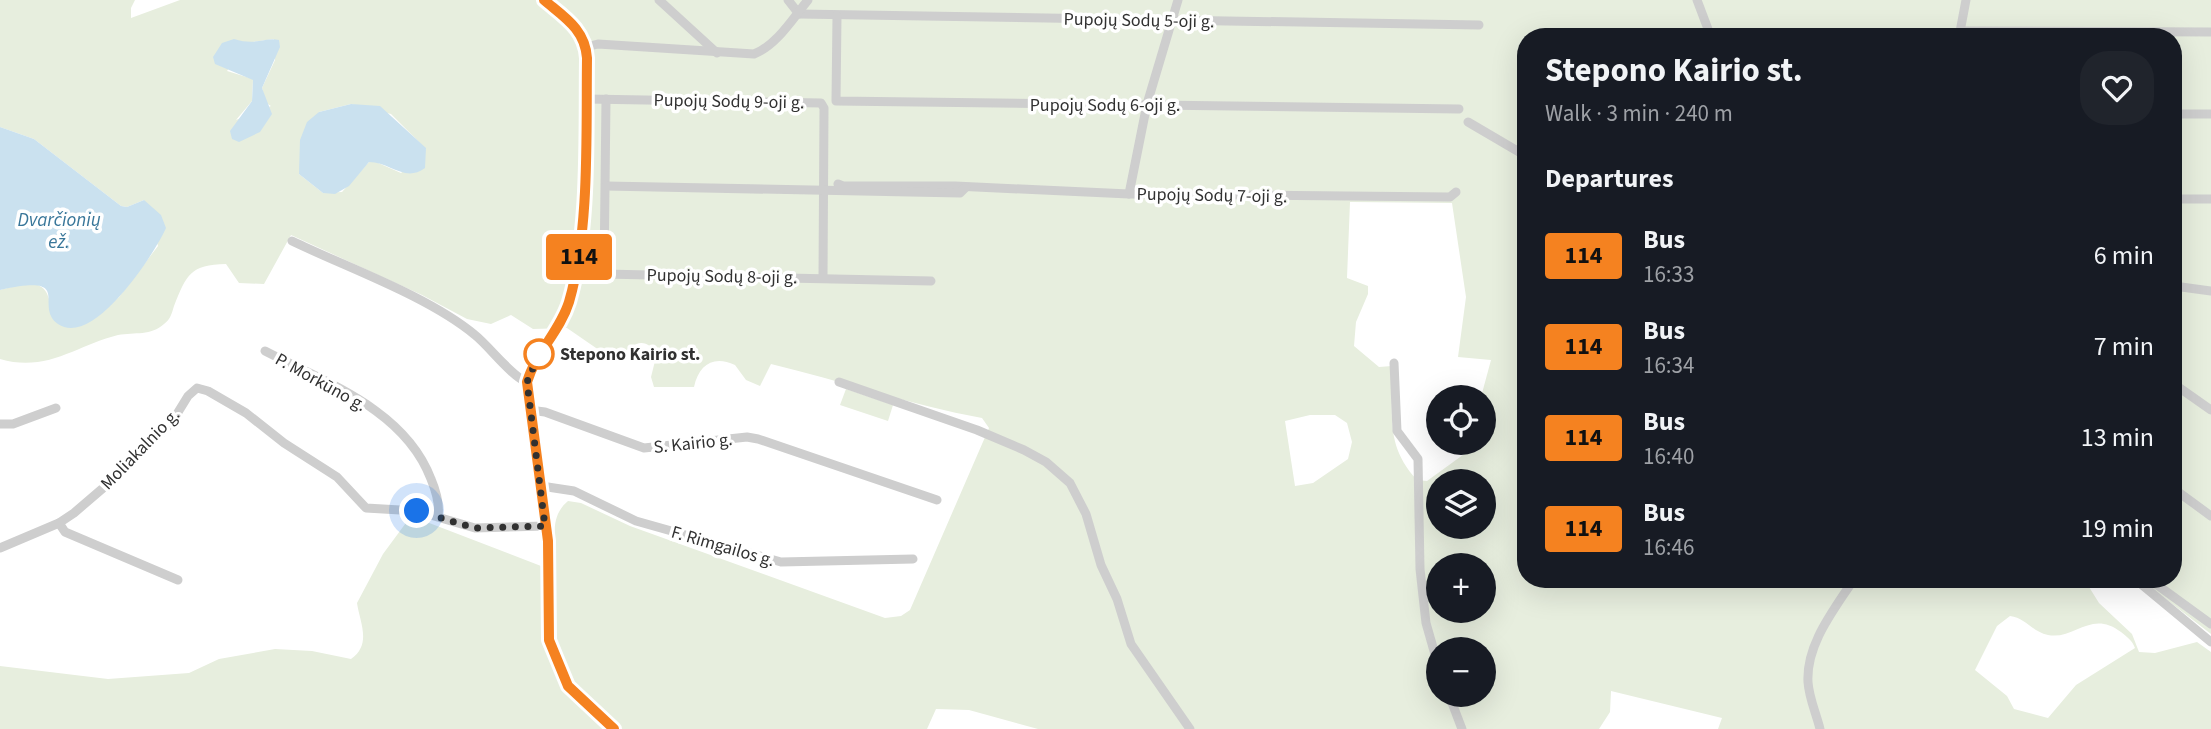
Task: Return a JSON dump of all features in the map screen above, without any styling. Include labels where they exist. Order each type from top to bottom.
[{"type":"street","points":[[544,0],[577,28],[586,47],[579,261],[568,306],[560,324],[534,360],[527,382],[545,526],[549,640],[568,686],[614,729]]},
{"type":"street","points":[[659,0],[717,53]]},
{"type":"street","points":[[586,47],[598,44],[746,54],[761,51],[799,14],[808,0]]},
{"type":"street","points":[[1129,194],[1147,104],[1178,0]]},
{"type":"street","points":[[1697,0],[1708,28]]},
{"type":"street","points":[[1961,28],[1966,0]]},
{"type":"street","points":[[791,1],[799,14]]},
{"type":"street","name":"Pupojų Sodų 5-oji g.","points":[[799,14],[1479,25]]},
{"type":"street","name":"Pupojų Sodų 6-oji g.","points":[[837,16],[836,101],[1459,110]]},
{"type":"street","points":[[2182,32],[2211,32]]},
{"type":"street","name":"Pupojų Sodų 9-oji g.","points":[[586,99],[821,103],[824,108],[823,278]]},
{"type":"street","name":"Pupojų Sodų 8-oji g.","points":[[606,99],[604,274],[931,281]]},
{"type":"street","points":[[2182,114],[2211,114]]},
{"type":"street","points":[[1468,122],[1517,151]]},
{"type":"street","name":"Pupojų Sodų 7-oji g.","points":[[838,184],[1129,194],[1450,197],[1455,192]]},
{"type":"street","name":"Pupojų Sodų 7-oji g.","points":[[606,186],[960,193],[966,187]]},
{"type":"street","points":[[2182,199],[2211,199]]},
{"type":"street","points":[[292,241],[448,317],[473,333],[517,377],[527,382]]},
{"type":"street","points":[[2182,287],[2211,291]]},
{"type":"street","name":"P. Morkūno g.","points":[[265,351],[354,396],[411,440],[421,455],[437,494],[438,516]]},
{"type":"street","points":[[1394,363],[1396,431],[1418,459],[1420,569],[1430,637]]},
{"type":"street","points":[[839,382],[977,430],[1024,450],[1046,462],[1070,483],[1086,514],[1101,565],[1117,599],[1130,645],[1190,729]]},
{"type":"street","name":"Moliakalnio g.","points":[[0,548],[59,523],[123,471],[172,422],[188,396],[197,388],[208,391],[246,413],[284,443],[337,477],[360,503],[372,509],[417,511],[438,516]]},
{"type":"street","points":[[2182,390],[2211,410]]},
{"type":"street","points":[[0,424],[13,424],[56,408]]},
{"type":"street","name":"S. Kairio g.","points":[[529,410],[545,412],[644,448],[747,437],[758,439],[937,500]]},
{"type":"street","name":"F. Rimgailos g.","points":[[541,486],[574,491],[636,521],[781,562],[913,559]]},
{"type":"street","points":[[2182,495],[2211,516]]},
{"type":"street","points":[[438,516],[475,528],[545,526]]},
{"type":"street","points":[[59,523],[65,532],[178,580]]},
{"type":"street","points":[[1820,729],[1808,682],[1811,653],[1848,588]]},
{"type":"street","points":[[2146,588],[2211,642]]},
{"type":"street","points":[[2161,588],[2211,624]]},
{"type":"street","points":[[1454,707],[1462,729]]},
{"type":"green space","points":[[0,0],[135,0],[131,8],[131,18],[180,0],[2211,0],[2211,634],[2152,588],[2182,588],[2182,28],[1517,28],[1517,588],[2090,588],[2099,603],[2132,634],[2139,652],[2155,653],[2197,642],[2211,652],[2211,729],[1718,729],[1722,718],[1611,691],[1610,712],[1599,729],[1038,729],[969,710],[936,709],[927,729],[0,729],[0,666],[108,679],[189,673],[219,659],[275,649],[312,651],[351,659],[363,640],[357,603],[383,554],[411,516],[541,566],[554,562],[556,558],[555,527],[558,513],[568,501],[581,503],[630,526],[885,618],[901,616],[910,610],[989,428],[982,418],[771,364],[760,386],[746,380],[735,365],[720,361],[703,368],[694,387],[654,387],[651,377],[657,353],[646,344],[637,344],[616,356],[596,348],[567,328],[533,329],[511,315],[491,324],[467,319],[422,295],[291,235],[264,284],[239,283],[226,264],[205,266],[191,273],[169,318],[159,328],[103,339],[61,356],[32,363],[0,359],[0,290],[28,284],[42,287],[46,292],[51,313],[83,324],[119,297],[158,246],[144,200],[127,207],[121,206],[34,139],[0,127]],"holes":[[[274,39],[275,60],[262,88],[266,103],[271,106],[236,120],[252,101],[253,79],[227,71],[246,43]],[[351,104],[391,114],[426,149],[401,173],[376,162],[369,162],[342,192],[323,193],[299,174],[319,112]],[[1350,202],[1452,203],[1466,297],[1458,357],[1491,360],[1484,385],[1496,385],[1496,455],[1463,455],[1444,469],[1496,469],[1496,539],[1426,539],[1426,481],[1417,480],[1406,466],[1399,453],[1392,426],[1392,366],[1379,367],[1354,346],[1356,322],[1368,294],[1368,286],[1347,278]],[[1310,415],[1335,415],[1347,423],[1352,442],[1348,459],[1313,483],[1295,486],[1285,421]],[[2010,616],[2048,635],[2067,633],[2101,623],[2121,632],[2135,648],[2076,685],[2048,718],[2014,709],[2007,696],[1975,670],[1997,626]]]},
{"type":"green space","points":[[846,389],[893,405],[888,421],[840,405]]},
{"type":"water","points":[[234,39],[248,42],[279,40],[280,47],[262,88],[272,114],[260,132],[239,142],[232,139],[230,131],[252,101],[253,80],[215,64],[213,57],[222,43]]},
{"type":"water","points":[[351,104],[380,106],[426,148],[425,168],[418,172],[404,173],[369,162],[349,186],[335,194],[323,193],[299,174],[300,140],[307,122],[319,112]]},
{"type":"water","name":"Dvarčionių ež.","points":[[0,127],[34,139],[121,206],[127,207],[144,200],[161,215],[166,228],[149,257],[121,295],[88,323],[72,328],[58,324],[51,317],[48,294],[38,286],[0,290]]},
{"type":"bus line","name":"114","points":[[544,0],[577,28],[583,38],[587,58],[579,261],[568,306],[560,324],[534,360],[527,382],[548,541],[549,640],[559,670],[568,686],[614,729]]},
{"type":"place","name":"Stepono Kairio st.","points":[[539,354]]},
{"type":"route","points":[[417,511],[475,528],[545,526],[527,382],[534,360],[539,354]]}]
